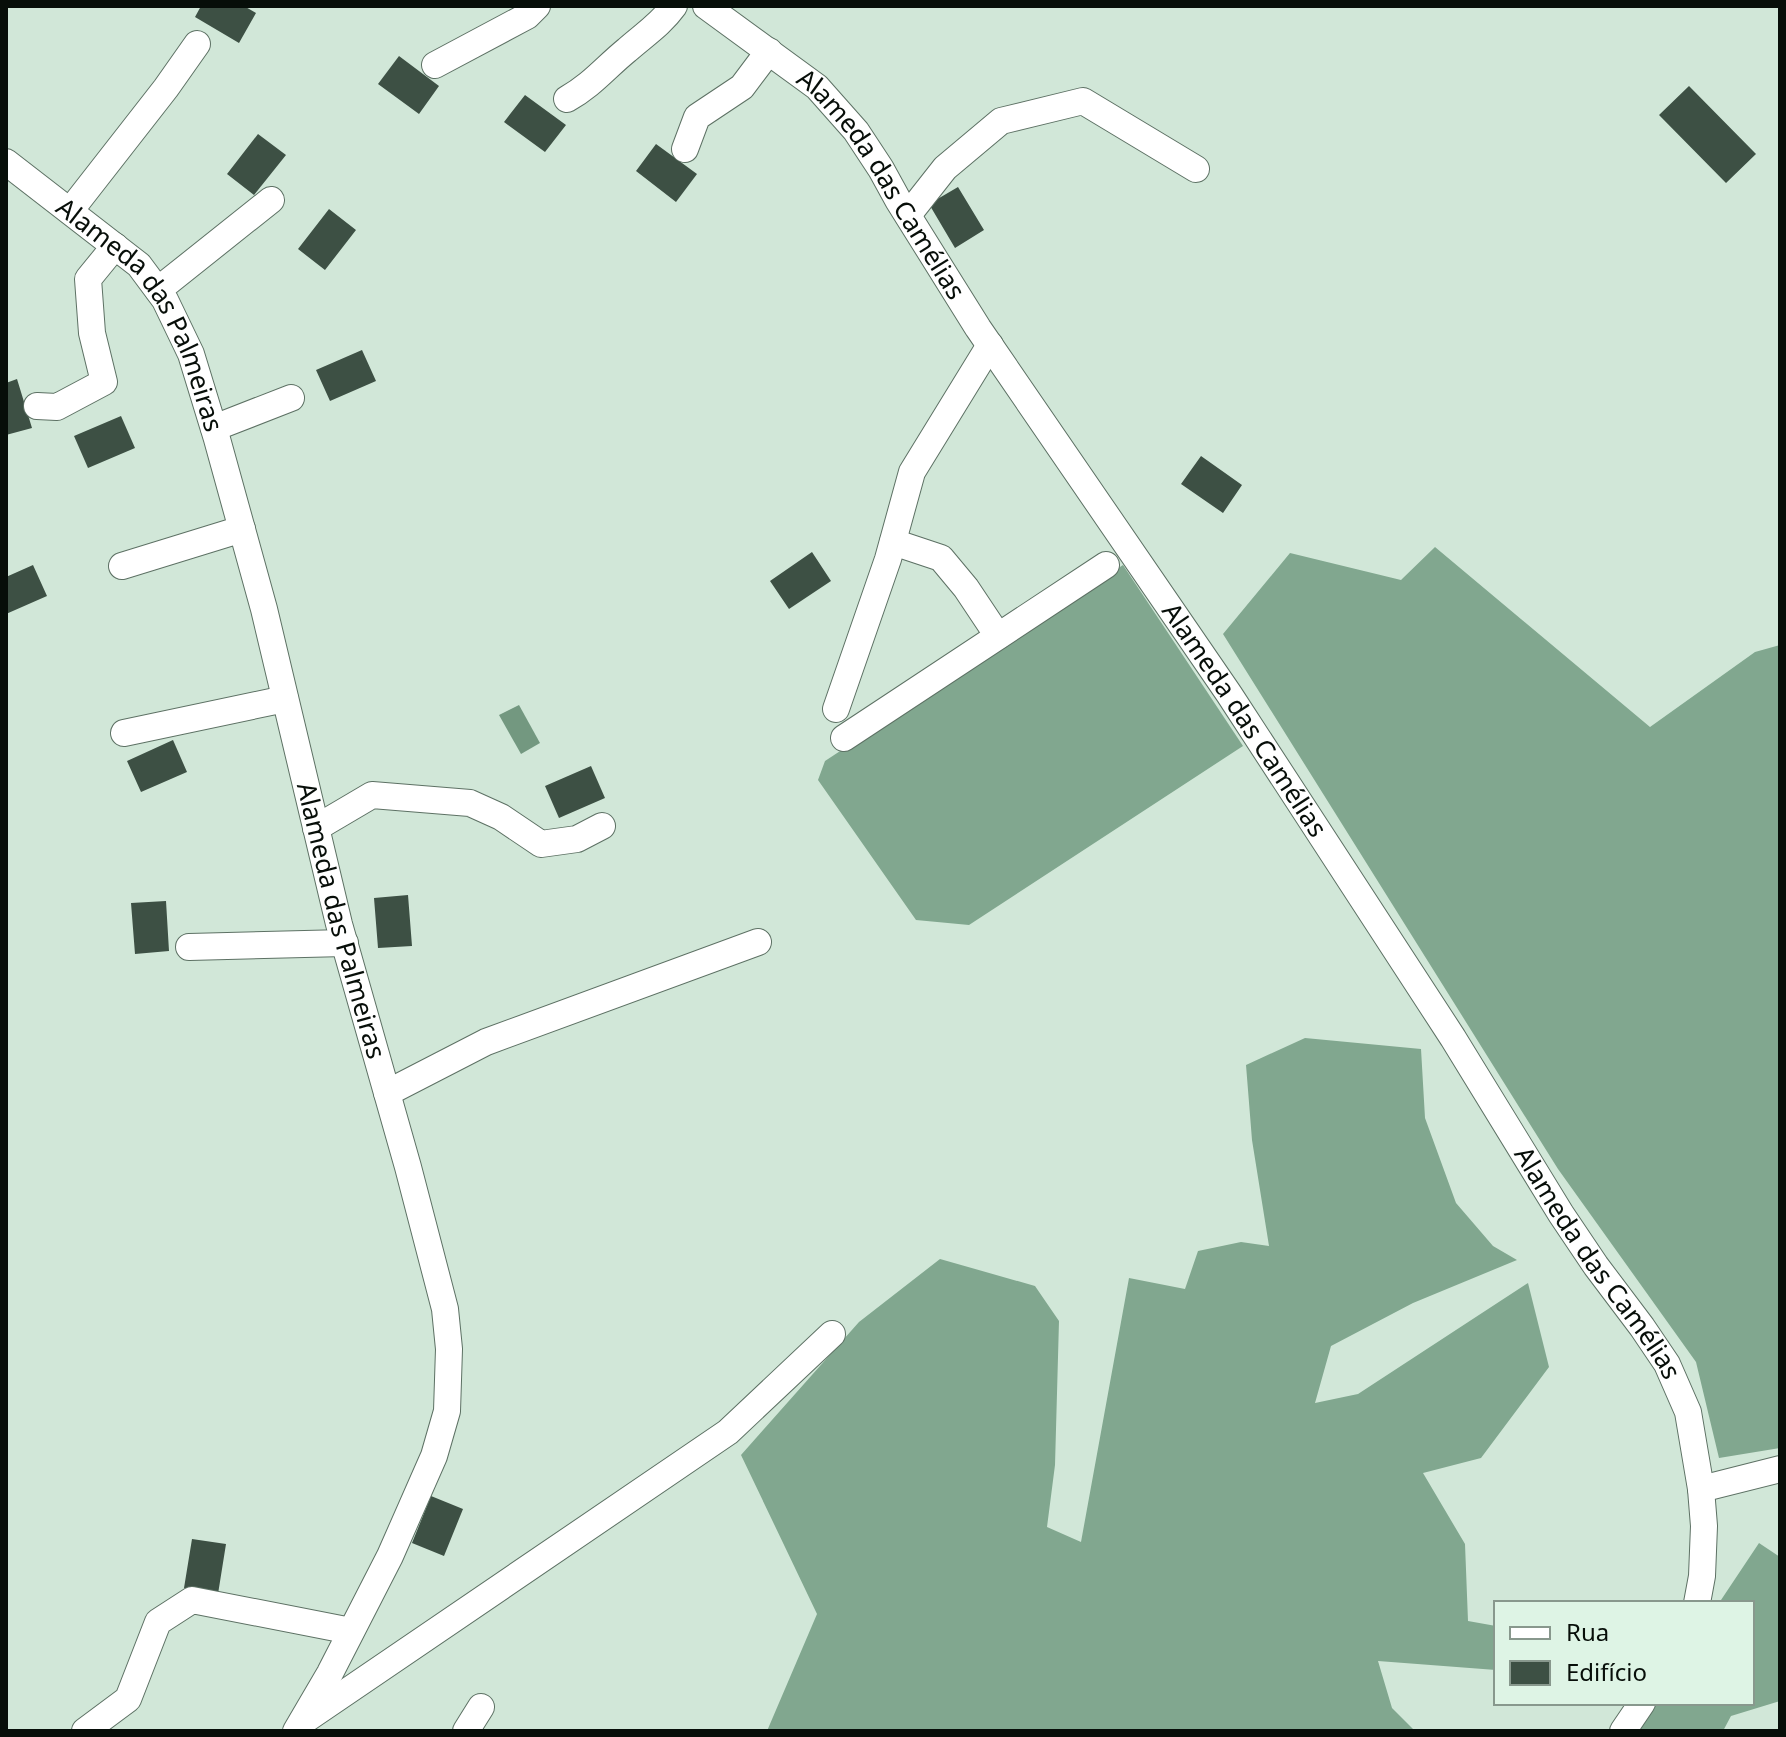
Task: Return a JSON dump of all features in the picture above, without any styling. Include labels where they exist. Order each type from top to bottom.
[{"type":"street","points":[[435,65],[527,16],[537,6]]},
{"type":"street","points":[[567,99],[587,88],[625,51],[664,20],[674,6]]},
{"type":"street","name":"Alameda das Camélias","points":[[724,10],[769,51],[817,87],[856,131],[990,345],[1229,694],[1453,1038],[1561,1214],[1667,1364],[1688,1412],[1701,1489],[1704,1526],[1702,1576],[1697,1601]]},
{"type":"street","points":[[70,211],[197,44]]},
{"type":"street","points":[[685,149],[697,117],[742,87],[769,51]]},
{"type":"street","points":[[908,215],[945,168],[1001,121],[1083,101],[1196,169]]},
{"type":"street","name":"Alameda das Palmeiras","points":[[6,162],[139,265],[165,300],[191,354],[242,529],[345,943],[445,1309],[449,1349],[447,1411],[434,1456],[390,1556],[299,1727]]},
{"type":"street","points":[[158,290],[271,200]]},
{"type":"street","points":[[37,406],[57,407],[104,382],[92,333],[88,279],[115,246]]},
{"type":"street","points":[[836,709],[893,542],[912,472],[990,345]]},
{"type":"street","points":[[214,428],[291,398]]},
{"type":"street","points":[[122,566],[242,529]]},
{"type":"street","points":[[893,542],[941,558],[966,588],[998,636]]},
{"type":"street","points":[[844,738],[1106,565]]},
{"type":"street","points":[[124,733],[285,699]]},
{"type":"street","points":[[316,828],[372,795],[470,803],[501,817],[541,844],[577,839],[602,826]]},
{"type":"street","points":[[387,1093],[486,1042],[758,942]]},
{"type":"street","points":[[189,947],[345,943]]},
{"type":"street","points":[[299,1727],[728,1432],[832,1334]]},
{"type":"street","points":[[1701,1489],[1780,1469]]},
{"type":"street","points":[[85,1731],[128,1699],[158,1622],[192,1600],[351,1631]]},
{"type":"street","points":[[1623,1731],[1641,1705]]},
{"type":"street","points":[[466,1731],[481,1707]]},
{"type":"shaded area","points":[[1435,547],[1650,727],[1755,652],[1780,645],[1780,1448],[1719,1458],[1696,1362],[1558,1169],[1223,634],[1290,553],[1401,580]]},
{"type":"shaded area","points":[[1123,565],[1243,746],[969,925],[916,920],[818,780],[825,761]]},
{"type":"shaded area","points":[[519,705],[540,743],[521,754],[499,715]]},
{"type":"shaded area","points":[[1305,1038],[1421,1049],[1425,1118],[1456,1203],[1493,1246],[1517,1260],[1413,1303],[1331,1346],[1315,1403],[1358,1394],[1528,1283],[1549,1367],[1481,1458],[1423,1473],[1465,1544],[1468,1621],[1494,1626],[1494,1670],[1378,1661],[1392,1708],[1415,1731],[767,1731],[817,1614],[741,1455],[859,1322],[940,1259],[1035,1286],[1059,1321],[1055,1465],[1047,1527],[1081,1542],[1129,1278],[1185,1289],[1198,1251],[1241,1242],[1269,1246],[1252,1140],[1246,1065]]},
{"type":"shaded area","points":[[1759,1543],[1780,1557],[1780,1701],[1731,1716],[1723,1731],[1637,1731],[1654,1705],[1754,1705],[1754,1601],[1720,1601]]},
{"type":"building","points":[[201,6],[244,6],[256,13],[239,43],[195,17]]},
{"type":"building","points":[[399,56],[439,86],[419,114],[378,84]]},
{"type":"building","points":[[1689,86],[1756,154],[1726,183],[1659,115]]},
{"type":"building","points":[[525,95],[566,125],[545,152],[504,122]]},
{"type":"building","points":[[258,134],[286,155],[254,195],[227,174]]},
{"type":"building","points":[[656,144],[697,174],[676,202],[636,171]]},
{"type":"building","points":[[958,187],[984,230],[955,248],[929,204]]},
{"type":"building","points":[[329,209],[356,230],[325,270],[298,249]]},
{"type":"building","points":[[362,350],[376,381],[330,401],[316,370]]},
{"type":"building","points":[[17,379],[32,428],[6,435],[6,383]]},
{"type":"building","points":[[121,416],[135,448],[88,468],[74,436]]},
{"type":"building","points":[[1201,456],[1242,485],[1223,513],[1181,484]]},
{"type":"building","points":[[812,552],[831,581],[789,609],[770,581]]},
{"type":"building","points":[[33,565],[47,596],[6,614],[6,577]]},
{"type":"building","points":[[173,740],[187,772],[141,792],[127,761]]},
{"type":"building","points":[[591,766],[605,798],[559,818],[545,786]]},
{"type":"building","points":[[408,895],[412,946],[378,948],[374,898]]},
{"type":"building","points":[[166,901],[169,951],[135,954],[131,903]]},
{"type":"building","points":[[431,1496],[463,1509],[444,1556],[412,1543]]},
{"type":"building","points":[[192,1539],[226,1544],[218,1594],[184,1588]]}]
